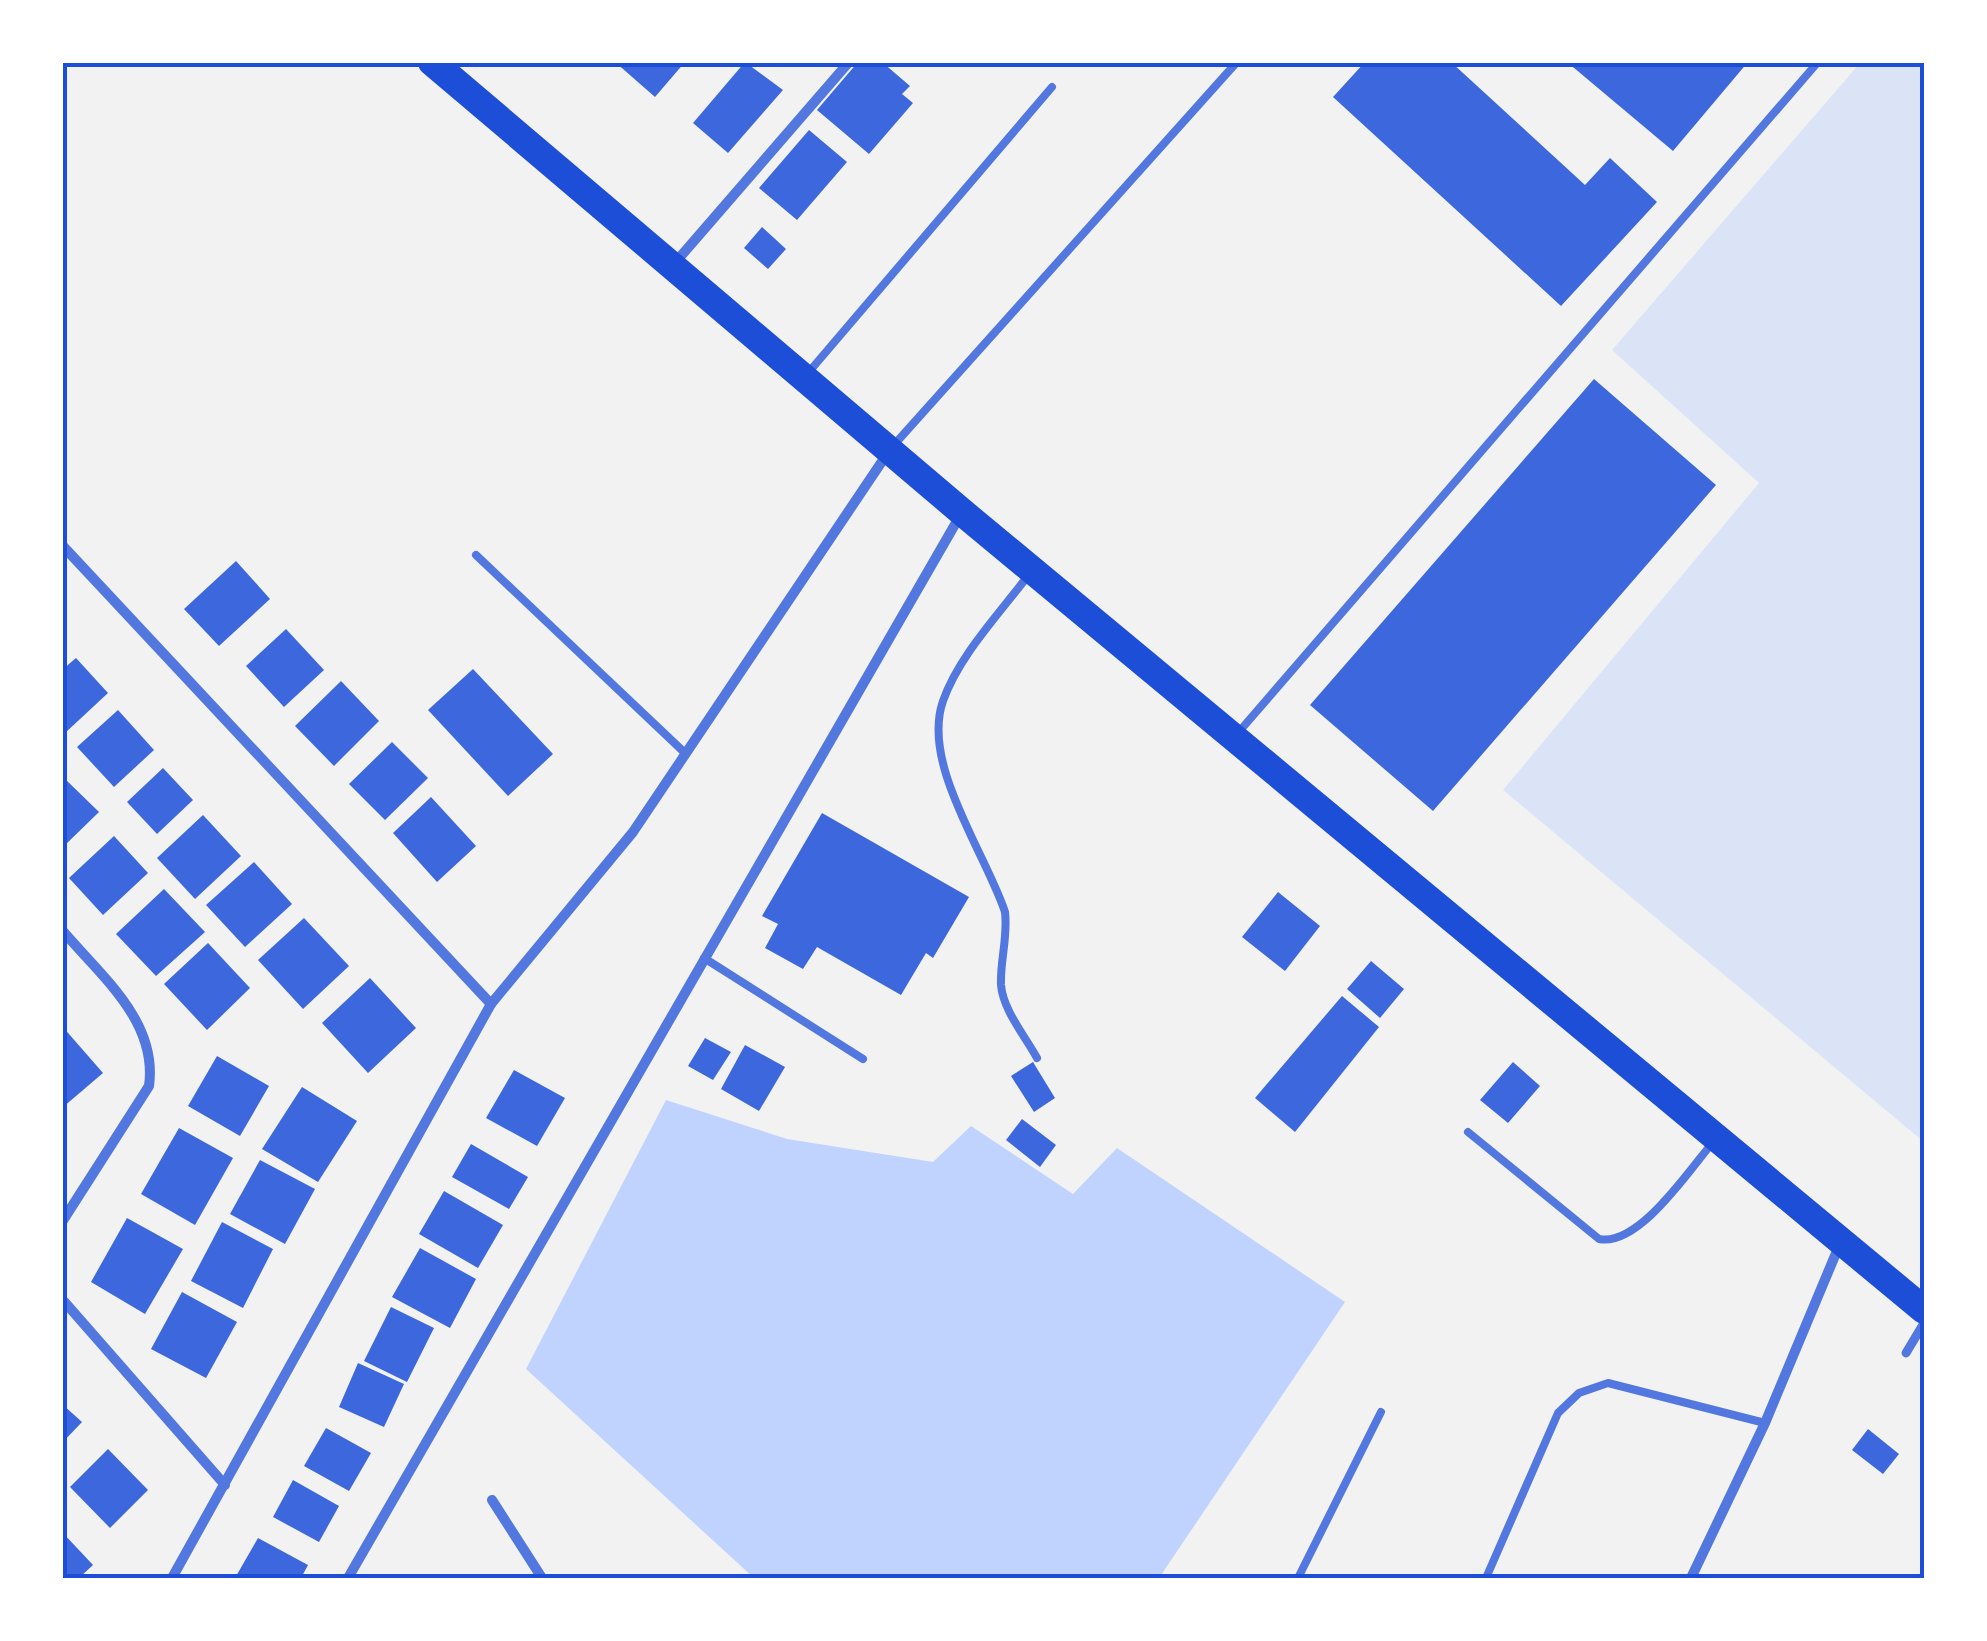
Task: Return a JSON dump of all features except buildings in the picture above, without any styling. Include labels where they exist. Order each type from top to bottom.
[{"type":"highway","points":[[432,62],[962,512],[1924,1310]]},
{"type":"street","points":[[673,265],[848,62]]},
{"type":"street","points":[[172,1578],[491,1004],[633,832],[890,448]]},
{"type":"street","points":[[348,1578],[962,512]]},
{"type":"street","points":[[62,545],[491,1004]]},
{"type":"street","points":[[62,930],[130,1010],[146,1034],[152,1061],[149,1086],[62,1222]]},
{"type":"street","points":[[1691,1578],[1765,1423],[1841,1240]]},
{"type":"street","points":[[62,1299],[225,1485]]},
{"type":"street","points":[[1906,1353],[1924,1324]]},
{"type":"street","points":[[492,1500],[542,1578]]},
{"type":"lane","points":[[890,448],[1237,62]]},
{"type":"lane","points":[[1234,737],[1818,62]]},
{"type":"lane","points":[[805,376],[1052,87]]},
{"type":"lane","points":[[476,555],[685,753]]},
{"type":"lane","points":[[1032,570],[965,662],[942,702],[937,740],[945,774],[1005,912],[1008,937],[1001,981],[1003,999],[1037,1058]]},
{"type":"lane","points":[[704,958],[863,1059]]},
{"type":"lane","points":[[1468,1132],[1598,1239],[1611,1242],[1635,1231],[1717,1137]]},
{"type":"lane","points":[[1486,1578],[1558,1413],[1579,1393],[1608,1383],[1765,1423]]},
{"type":"lane","points":[[1298,1578],[1381,1412]]},
{"type":"shaded area","points":[[1860,63],[1924,63],[1924,1142],[1503,790],[1759,483],[1612,350]]},
{"type":"water","points":[[666,1100],[787,1139],[933,1162],[971,1126],[1073,1194],[1117,1148],[1345,1302],[1159,1578],[754,1578],[526,1369]]}]
